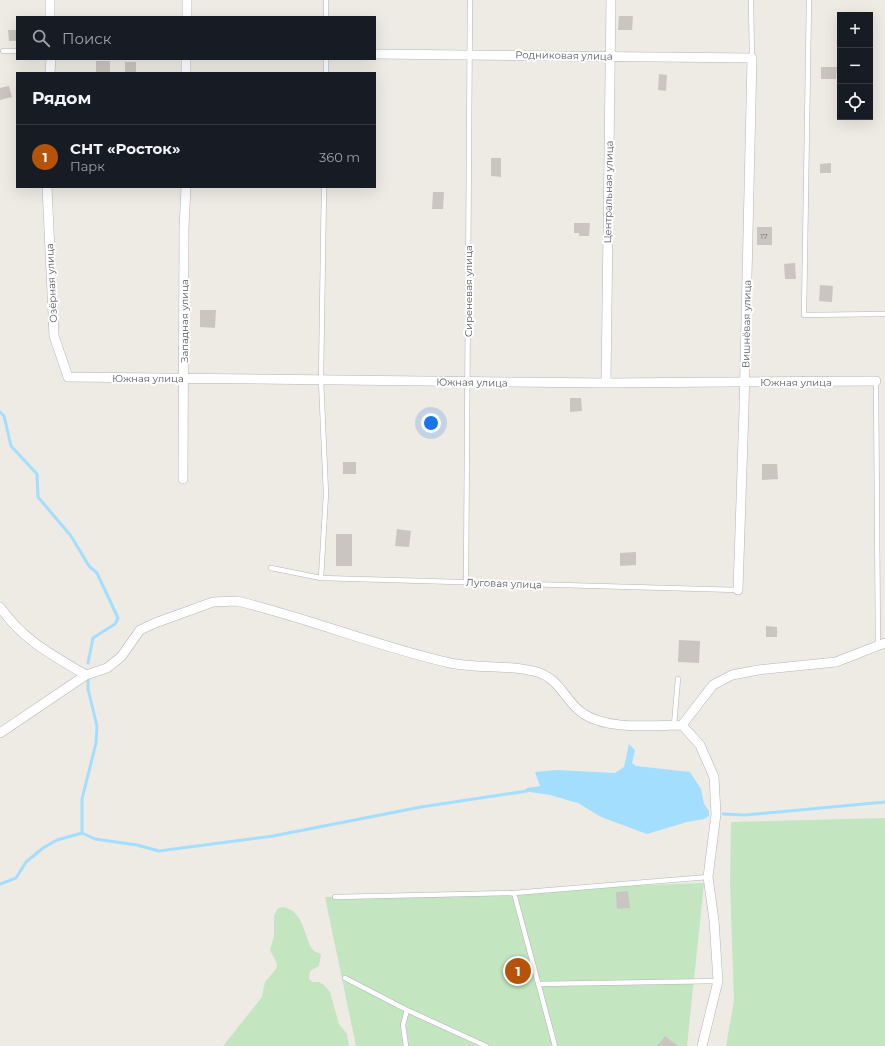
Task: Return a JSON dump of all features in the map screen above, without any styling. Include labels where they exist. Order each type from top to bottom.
[{"type":"street","points":[[50,0],[50,16]]},
{"type":"street","points":[[187,0],[187,16]]},
{"type":"street","name":"Центральная улица","points":[[606,383],[611,0]]},
{"type":"street","name":"Родниковая улица","points":[[376,54],[752,58]]},
{"type":"street","name":"Вишнёвая улица","points":[[738,590],[745,382],[752,58]]},
{"type":"street","points":[[50,60],[50,72]]},
{"type":"street","points":[[186,60],[186,72]]},
{"type":"street","name":"Озёрная улица","points":[[47,188],[54,336],[68,377]]},
{"type":"street","name":"Западная улица","points":[[183,479],[184,228],[186,188]]},
{"type":"street","name":"Южная улица","points":[[68,377],[606,383],[876,381]]},
{"type":"street","points":[[0,733],[86,675],[107,668],[121,657],[140,630],[213,602],[237,601],[452,663],[538,672],[554,680],[581,712],[602,722],[634,726],[678,725],[700,745],[714,777],[716,814],[708,877],[714,920],[718,981],[702,1046]]},
{"type":"street","points":[[0,606],[18,628],[36,645],[86,675]]},
{"type":"street","points":[[678,725],[713,685],[732,675],[758,670],[836,662],[881,645]]},
{"type":"lane","points":[[326,0],[326,16]]},
{"type":"lane","name":"Сиреневая улица","points":[[466,582],[470,0]]},
{"type":"lane","points":[[751,0],[752,58]]},
{"type":"lane","points":[[809,0],[804,315],[885,314]]},
{"type":"lane","points":[[3,51],[16,51]]},
{"type":"lane","points":[[326,60],[326,72]]},
{"type":"lane","points":[[321,578],[326,494],[322,379],[324,188]]},
{"type":"lane","points":[[876,381],[881,645]]},
{"type":"lane","name":"Луговая улица","points":[[271,568],[321,578],[738,590]]},
{"type":"lane","points":[[678,679],[678,725]]},
{"type":"lane","points":[[335,897],[514,893],[708,877]]},
{"type":"lane","points":[[514,893],[555,1046]]},
{"type":"lane","points":[[345,978],[407,1010],[486,1046]]},
{"type":"lane","points":[[538,984],[718,981]]},
{"type":"lane","points":[[406,1046],[403,1025],[407,1010]]},
{"type":"green space","points":[[885,818],[885,1046],[726,1046],[734,1001],[730,883],[731,822]]},
{"type":"green space","points":[[704,883],[687,1046],[356,1046],[325,897]]},
{"type":"green space","points":[[282,907],[294,912],[298,916],[310,946],[314,951],[321,954],[319,966],[310,971],[309,979],[313,982],[319,982],[324,985],[330,992],[339,1024],[347,1034],[349,1046],[223,1046],[262,997],[265,982],[276,969],[277,964],[270,950],[274,936],[274,916],[277,909]]},
{"type":"water","points":[[629,744],[635,750],[632,763],[636,766],[690,772],[701,789],[704,804],[709,811],[709,816],[704,819],[687,822],[647,834],[601,817],[578,803],[550,795],[524,791],[527,788],[540,786],[535,772],[557,770],[615,773],[624,767]]},
{"type":"building","points":[[619,16],[633,16],[632,30],[618,30]]},
{"type":"building","points":[[8,30],[16,30],[16,41],[9,41]]},
{"type":"building","points":[[96,61],[110,61],[110,72],[96,72]]},
{"type":"building","points":[[125,62],[136,62],[136,72],[125,72]]},
{"type":"building","points":[[821,67],[837,67],[836,79],[821,79]]},
{"type":"building","points":[[659,74],[667,75],[666,91],[658,90]]},
{"type":"building","points":[[9,86],[12,97],[0,100],[0,88]]},
{"type":"building","points":[[491,158],[501,158],[501,177],[491,176]]},
{"type":"building","points":[[831,163],[831,173],[820,173],[820,164]]},
{"type":"building","points":[[433,192],[444,192],[443,209],[432,209]]},
{"type":"building","points":[[574,223],[590,223],[589,236],[579,236],[579,233],[574,233]]},
{"type":"building","points":[[757,227],[772,227],[772,245],[757,245]]},
{"type":"building","points":[[795,263],[796,279],[785,279],[784,264]]},
{"type":"building","points":[[820,285],[833,286],[832,302],[819,301]]},
{"type":"building","points":[[200,310],[216,310],[215,328],[200,327]]},
{"type":"building","points":[[570,398],[581,398],[582,411],[570,412]]},
{"type":"building","points":[[343,462],[356,462],[356,474],[343,474]]},
{"type":"building","points":[[762,464],[777,464],[778,479],[762,480]]},
{"type":"building","points":[[397,529],[411,531],[409,547],[395,546]]},
{"type":"building","points":[[336,534],[352,534],[352,566],[336,566]]},
{"type":"building","points":[[636,552],[636,565],[620,566],[620,553]]},
{"type":"building","points":[[766,626],[777,627],[777,637],[766,637]]},
{"type":"building","points":[[679,640],[700,641],[699,663],[678,662]]},
{"type":"building","points":[[628,891],[630,908],[617,909],[616,892]]},
{"type":"building","points":[[665,1036],[678,1046],[657,1046]]},
{"type":"waterway","points":[[0,412],[4,416],[11,446],[37,474],[38,497],[71,536],[89,566],[97,573],[118,618],[115,624],[93,638],[88,663]]},
{"type":"waterway","points":[[82,833],[82,799],[96,743],[97,726],[88,689],[88,679]]},
{"type":"waterway","points":[[0,884],[16,878],[26,862],[43,848],[57,840],[82,833],[95,839],[137,845],[159,851],[273,836],[421,807],[527,791]]},
{"type":"waterway","points":[[723,814],[745,815],[885,802]]},
{"type":"place","name":"СНТ «Росток»","points":[[518,971]]}]
